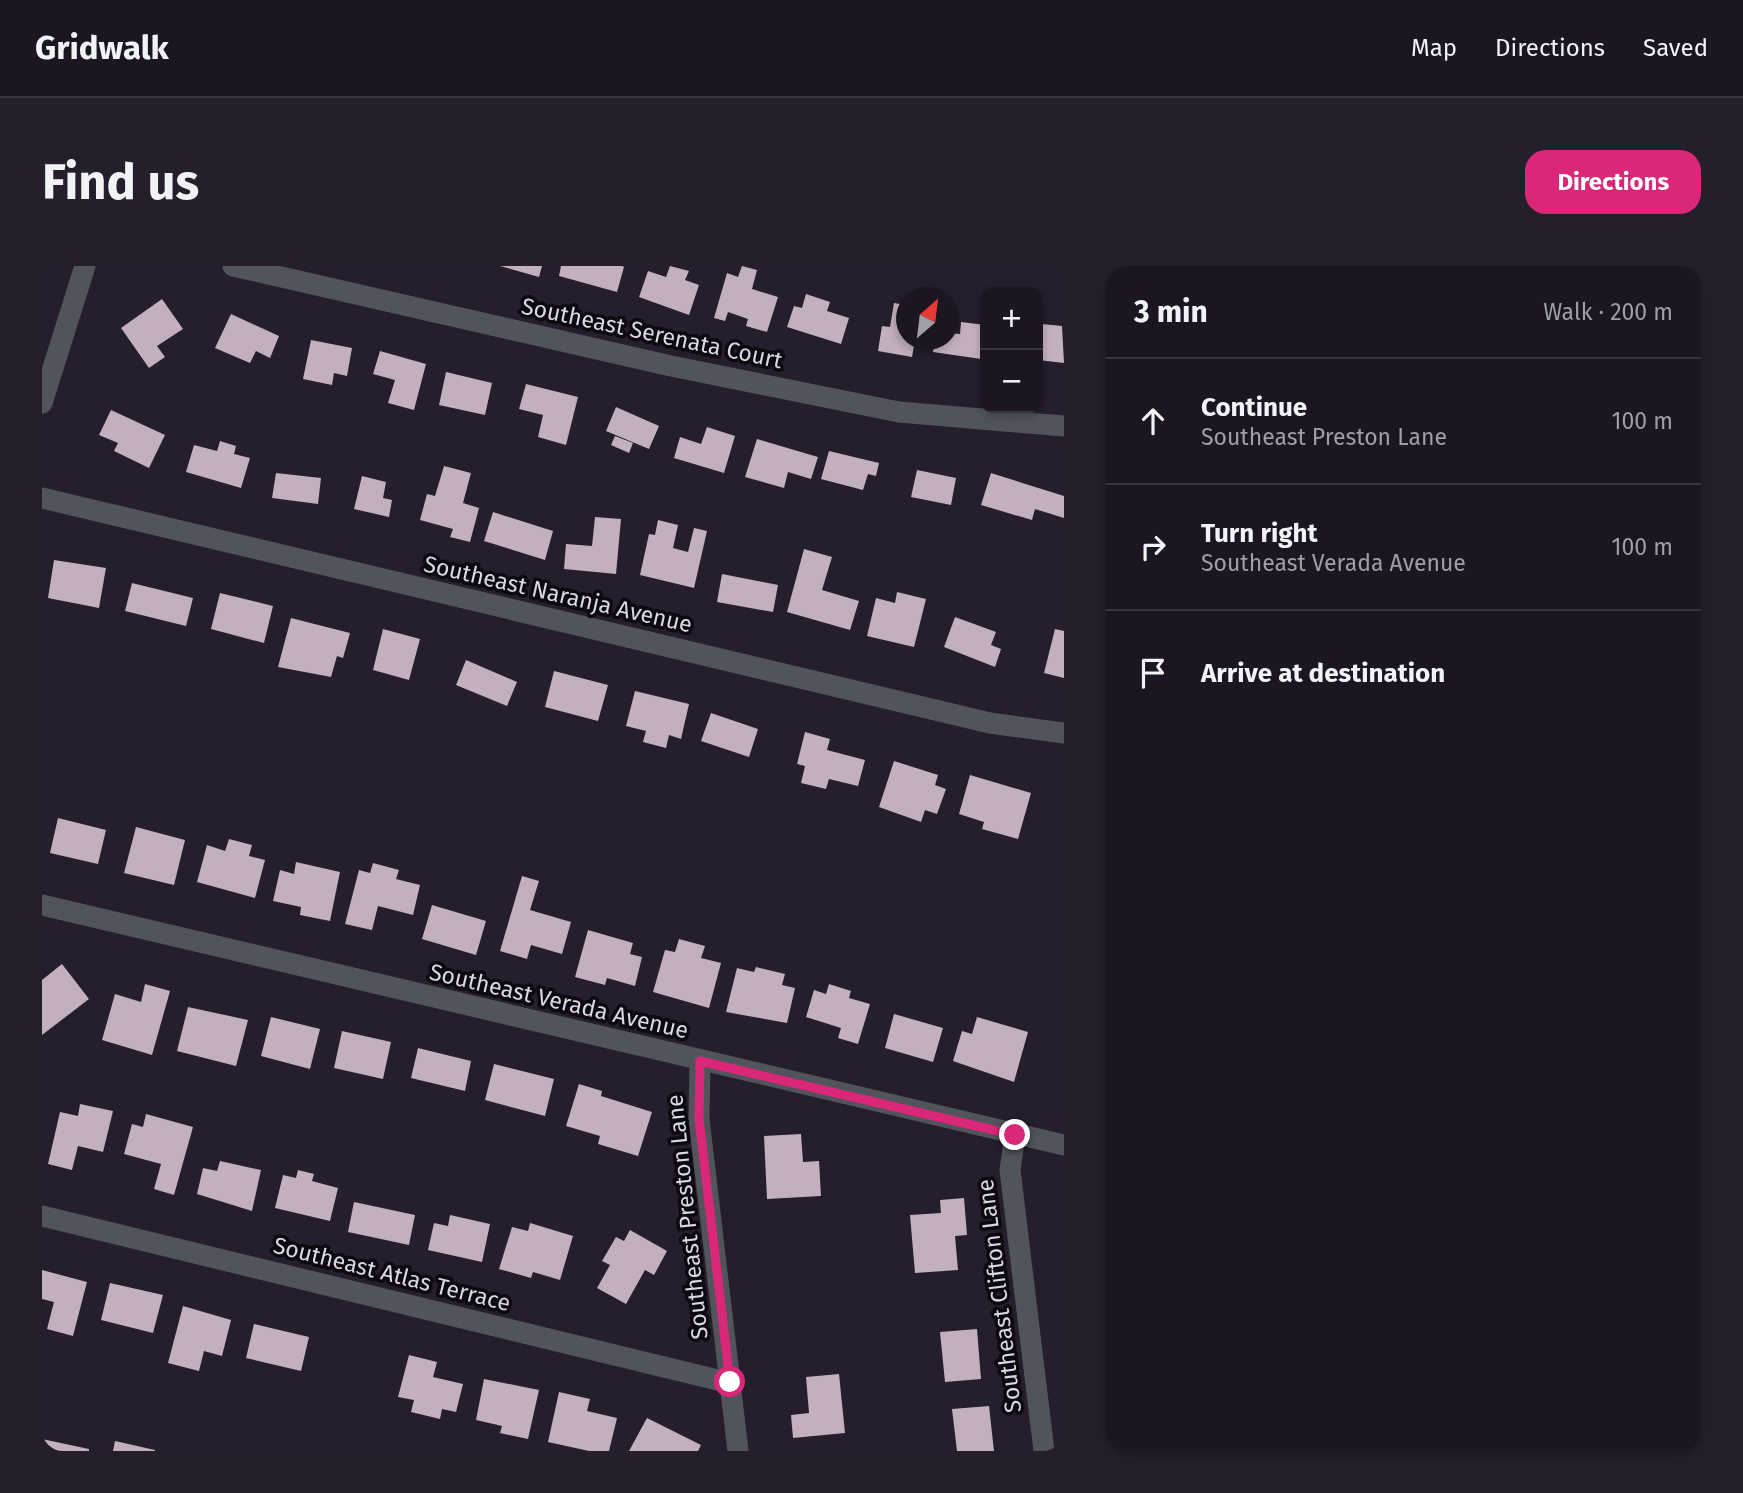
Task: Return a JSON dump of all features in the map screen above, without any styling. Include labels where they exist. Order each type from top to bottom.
[{"type":"street","points":[[42,403],[85,266]]},
{"type":"street","name":"Southeast Serenata Court","points":[[233,266],[671,366],[899,412],[1064,426]]},
{"type":"street","name":"Southeast Naranja Avenue","points":[[42,498],[990,723],[1064,733]]},
{"type":"street","name":"Southeast Verada Avenue","points":[[42,905],[1064,1145]]},
{"type":"street","name":"Southeast Preston Lane","points":[[700,1061],[699,1119],[738,1451]]},
{"type":"street","name":"Southeast Clifton Lane","points":[[1015,1135],[1010,1170],[1044,1451]]},
{"type":"street","name":"Southeast Atlas Terrace","points":[[42,1216],[730,1382]]},
{"type":"building","points":[[500,266],[542,266],[539,277]]},
{"type":"building","points":[[561,266],[624,267],[617,292],[559,276]]},
{"type":"building","points":[[670,266],[689,271],[685,280],[699,285],[689,315],[639,297],[648,271],[666,277]]},
{"type":"building","points":[[742,266],[757,270],[752,289],[778,297],[767,332],[746,326],[748,319],[728,312],[725,321],[714,318],[727,273],[738,277]]},
{"type":"building","points":[[806,294],[830,302],[827,311],[849,318],[841,344],[787,327],[794,306],[802,308]]},
{"type":"building","points":[[162,299],[183,329],[157,346],[165,357],[149,368],[121,328]]},
{"type":"building","points":[[896,303],[896,350],[913,350],[912,357],[878,351],[882,326],[890,327]]},
{"type":"building","points":[[231,314],[279,336],[270,358],[256,351],[250,363],[215,348]]},
{"type":"building","points":[[961,322],[980,324],[980,359],[933,352],[959,350]]},
{"type":"building","points":[[1043,324],[1062,326],[1064,363],[1043,361]]},
{"type":"building","points":[[311,340],[352,348],[347,376],[334,373],[332,385],[303,379]]},
{"type":"building","points":[[380,351],[426,364],[414,410],[388,403],[395,380],[373,374]]},
{"type":"building","points":[[446,372],[492,383],[485,415],[439,405]]},
{"type":"building","points":[[526,384],[578,397],[566,445],[538,437],[543,415],[519,409]]},
{"type":"building","points":[[616,407],[659,426],[649,449],[606,431]]},
{"type":"building","points":[[111,410],[165,435],[149,468],[114,451],[118,443],[99,435]]},
{"type":"building","points":[[707,427],[735,436],[724,473],[674,458],[680,437],[701,444]]},
{"type":"building","points":[[615,436],[633,443],[629,453],[611,445]]},
{"type":"building","points":[[757,439],[818,457],[811,479],[788,472],[784,488],[745,477]]},
{"type":"building","points":[[220,441],[236,446],[234,454],[250,458],[241,488],[186,472],[194,445],[217,451]]},
{"type":"building","points":[[829,451],[879,463],[876,476],[868,474],[863,490],[821,479]]},
{"type":"building","points":[[444,466],[471,473],[463,503],[479,508],[470,542],[450,537],[453,529],[420,520],[427,494],[435,496]]},
{"type":"building","points":[[917,470],[956,478],[951,505],[911,497]]},
{"type":"building","points":[[276,473],[321,478],[318,504],[272,498]]},
{"type":"building","points":[[991,473],[1064,496],[1064,518],[1035,509],[1032,520],[981,505]]},
{"type":"building","points":[[362,476],[386,482],[383,498],[392,500],[389,517],[354,509]]},
{"type":"building","points":[[493,512],[553,531],[545,560],[484,541]]},
{"type":"building","points":[[595,517],[621,519],[616,574],[564,569],[566,544],[592,546]]},
{"type":"building","points":[[658,520],[678,525],[673,548],[688,552],[694,528],[707,531],[694,588],[640,575],[649,534],[655,535]]},
{"type":"building","points":[[804,549],[832,557],[822,590],[859,601],[850,630],[787,612]]},
{"type":"building","points":[[54,560],[106,568],[99,608],[48,598]]},
{"type":"building","points":[[722,574],[778,585],[773,612],[717,602]]},
{"type":"building","points":[[132,583],[193,598],[186,626],[125,611]]},
{"type":"building","points":[[897,592],[926,599],[914,647],[867,636],[876,598],[895,603]]},
{"type":"building","points":[[220,593],[273,606],[264,643],[211,629]]},
{"type":"building","points":[[955,617],[996,632],[991,645],[1001,649],[995,667],[944,647]]},
{"type":"building","points":[[291,618],[350,633],[343,658],[337,656],[331,677],[278,667]]},
{"type":"building","points":[[383,629],[420,639],[409,680],[373,670]]},
{"type":"building","points":[[1055,629],[1064,631],[1064,678],[1044,673]]},
{"type":"building","points":[[466,660],[517,682],[507,706],[456,685]]},
{"type":"building","points":[[554,671],[608,685],[598,721],[545,707]]},
{"type":"building","points":[[635,691],[689,704],[681,739],[669,735],[666,748],[643,742],[646,731],[626,726]]},
{"type":"building","points":[[711,713],[758,729],[749,757],[701,741]]},
{"type":"building","points":[[805,732],[830,739],[827,750],[865,760],[858,786],[829,779],[826,789],[801,783],[805,766],[797,764]]},
{"type":"building","points":[[894,761],[938,775],[935,785],[946,789],[937,814],[925,810],[921,822],[879,807]]},
{"type":"building","points":[[970,775],[1031,793],[1018,839],[982,829],[984,822],[959,814]]},
{"type":"building","points":[[58,818],[106,830],[98,864],[50,853]]},
{"type":"building","points":[[136,827],[185,840],[174,885],[124,873]]},
{"type":"building","points":[[229,839],[252,845],[249,856],[265,860],[255,898],[197,882],[207,845],[225,851]]},
{"type":"building","points":[[296,862],[340,872],[330,921],[300,915],[301,907],[273,901],[280,870],[294,874]]},
{"type":"building","points":[[373,863],[399,870],[396,879],[420,885],[413,915],[378,906],[372,930],[345,924],[359,870],[370,873]]},
{"type":"building","points":[[522,876],[539,881],[530,910],[571,922],[562,954],[531,945],[527,959],[500,951]]},
{"type":"building","points":[[432,905],[486,921],[476,955],[422,939]]},
{"type":"building","points":[[588,930],[633,943],[630,954],[642,957],[635,986],[607,978],[605,985],[575,977]]},
{"type":"building","points":[[679,939],[705,946],[701,958],[721,963],[709,1008],[653,992],[665,950],[675,952]]},
{"type":"building","points":[[62,964],[89,999],[42,1035],[42,980]]},
{"type":"building","points":[[756,967],[785,974],[782,985],[795,988],[787,1023],[726,1012],[737,968],[754,972]]},
{"type":"building","points":[[145,984],[170,991],[152,1055],[102,1040],[115,994],[141,1002]]},
{"type":"building","points":[[829,984],[851,991],[849,998],[870,1004],[858,1044],[838,1038],[841,1028],[806,1017],[814,990],[826,994]]},
{"type":"building","points":[[188,1007],[248,1020],[236,1066],[177,1051]]},
{"type":"building","points":[[894,1014],[943,1028],[933,1062],[885,1048]]},
{"type":"building","points":[[271,1017],[320,1029],[310,1069],[261,1056]]},
{"type":"building","points":[[977,1017],[1028,1032],[1014,1082],[953,1061],[962,1031],[972,1034]]},
{"type":"building","points":[[342,1031],[391,1042],[383,1079],[334,1068]]},
{"type":"building","points":[[418,1048],[471,1061],[465,1091],[411,1078]]},
{"type":"building","points":[[494,1064],[554,1079],[545,1116],[485,1100]]},
{"type":"building","points":[[579,1084],[602,1091],[601,1096],[652,1112],[638,1156],[598,1144],[600,1136],[566,1126]]},
{"type":"building","points":[[80,1104],[113,1111],[103,1152],[78,1146],[72,1170],[48,1164],[60,1112],[78,1116]]},
{"type":"building","points":[[146,1114],[193,1127],[174,1195],[154,1189],[161,1164],[124,1154],[132,1124],[143,1127]]},
{"type":"building","points":[[801,1134],[803,1162],[819,1161],[821,1196],[767,1199],[764,1136]]},
{"type":"building","points":[[220,1161],[261,1170],[252,1211],[197,1194],[203,1168],[217,1171]]},
{"type":"building","points":[[298,1170],[314,1174],[312,1181],[338,1188],[330,1221],[275,1208],[283,1175],[296,1178]]},
{"type":"building","points":[[964,1198],[967,1235],[955,1236],[958,1270],[915,1273],[910,1215],[941,1213],[940,1200]]},
{"type":"building","points":[[354,1202],[415,1215],[409,1245],[348,1232]]},
{"type":"building","points":[[450,1215],[490,1224],[482,1262],[428,1250],[434,1223],[448,1226]]},
{"type":"building","points":[[530,1223],[573,1236],[560,1280],[533,1272],[531,1278],[499,1269],[512,1227],[528,1231]]},
{"type":"building","points":[[630,1230],[667,1251],[654,1275],[645,1270],[626,1304],[597,1288],[610,1265],[602,1261],[616,1237],[624,1241]]},
{"type":"building","points":[[42,1270],[87,1282],[73,1336],[47,1329],[54,1302],[42,1299]]},
{"type":"building","points":[[110,1283],[163,1295],[153,1333],[101,1320]]},
{"type":"building","points":[[183,1306],[231,1320],[222,1356],[204,1351],[199,1371],[168,1363]]},
{"type":"building","points":[[254,1324],[309,1337],[301,1371],[246,1358]]},
{"type":"building","points":[[977,1329],[981,1379],[945,1382],[940,1332]]},
{"type":"building","points":[[409,1355],[437,1362],[433,1377],[463,1384],[456,1412],[442,1409],[440,1419],[411,1412],[414,1400],[398,1397]]},
{"type":"building","points":[[839,1374],[845,1433],[793,1438],[791,1415],[809,1413],[806,1377]]},
{"type":"building","points":[[484,1379],[539,1390],[528,1439],[500,1433],[502,1426],[476,1420]]},
{"type":"building","points":[[559,1392],[590,1399],[587,1411],[617,1418],[609,1451],[589,1451],[548,1442]]},
{"type":"building","points":[[989,1406],[994,1451],[957,1451],[952,1409]]},
{"type":"building","points":[[647,1418],[701,1445],[698,1451],[629,1451]]},
{"type":"building","points":[[42,1439],[89,1449],[89,1451],[42,1451]]},
{"type":"building","points":[[115,1441],[155,1450],[155,1451],[113,1451]]},
{"type":"route","points":[[730,1382],[699,1119],[700,1061],[1015,1135]]}]
